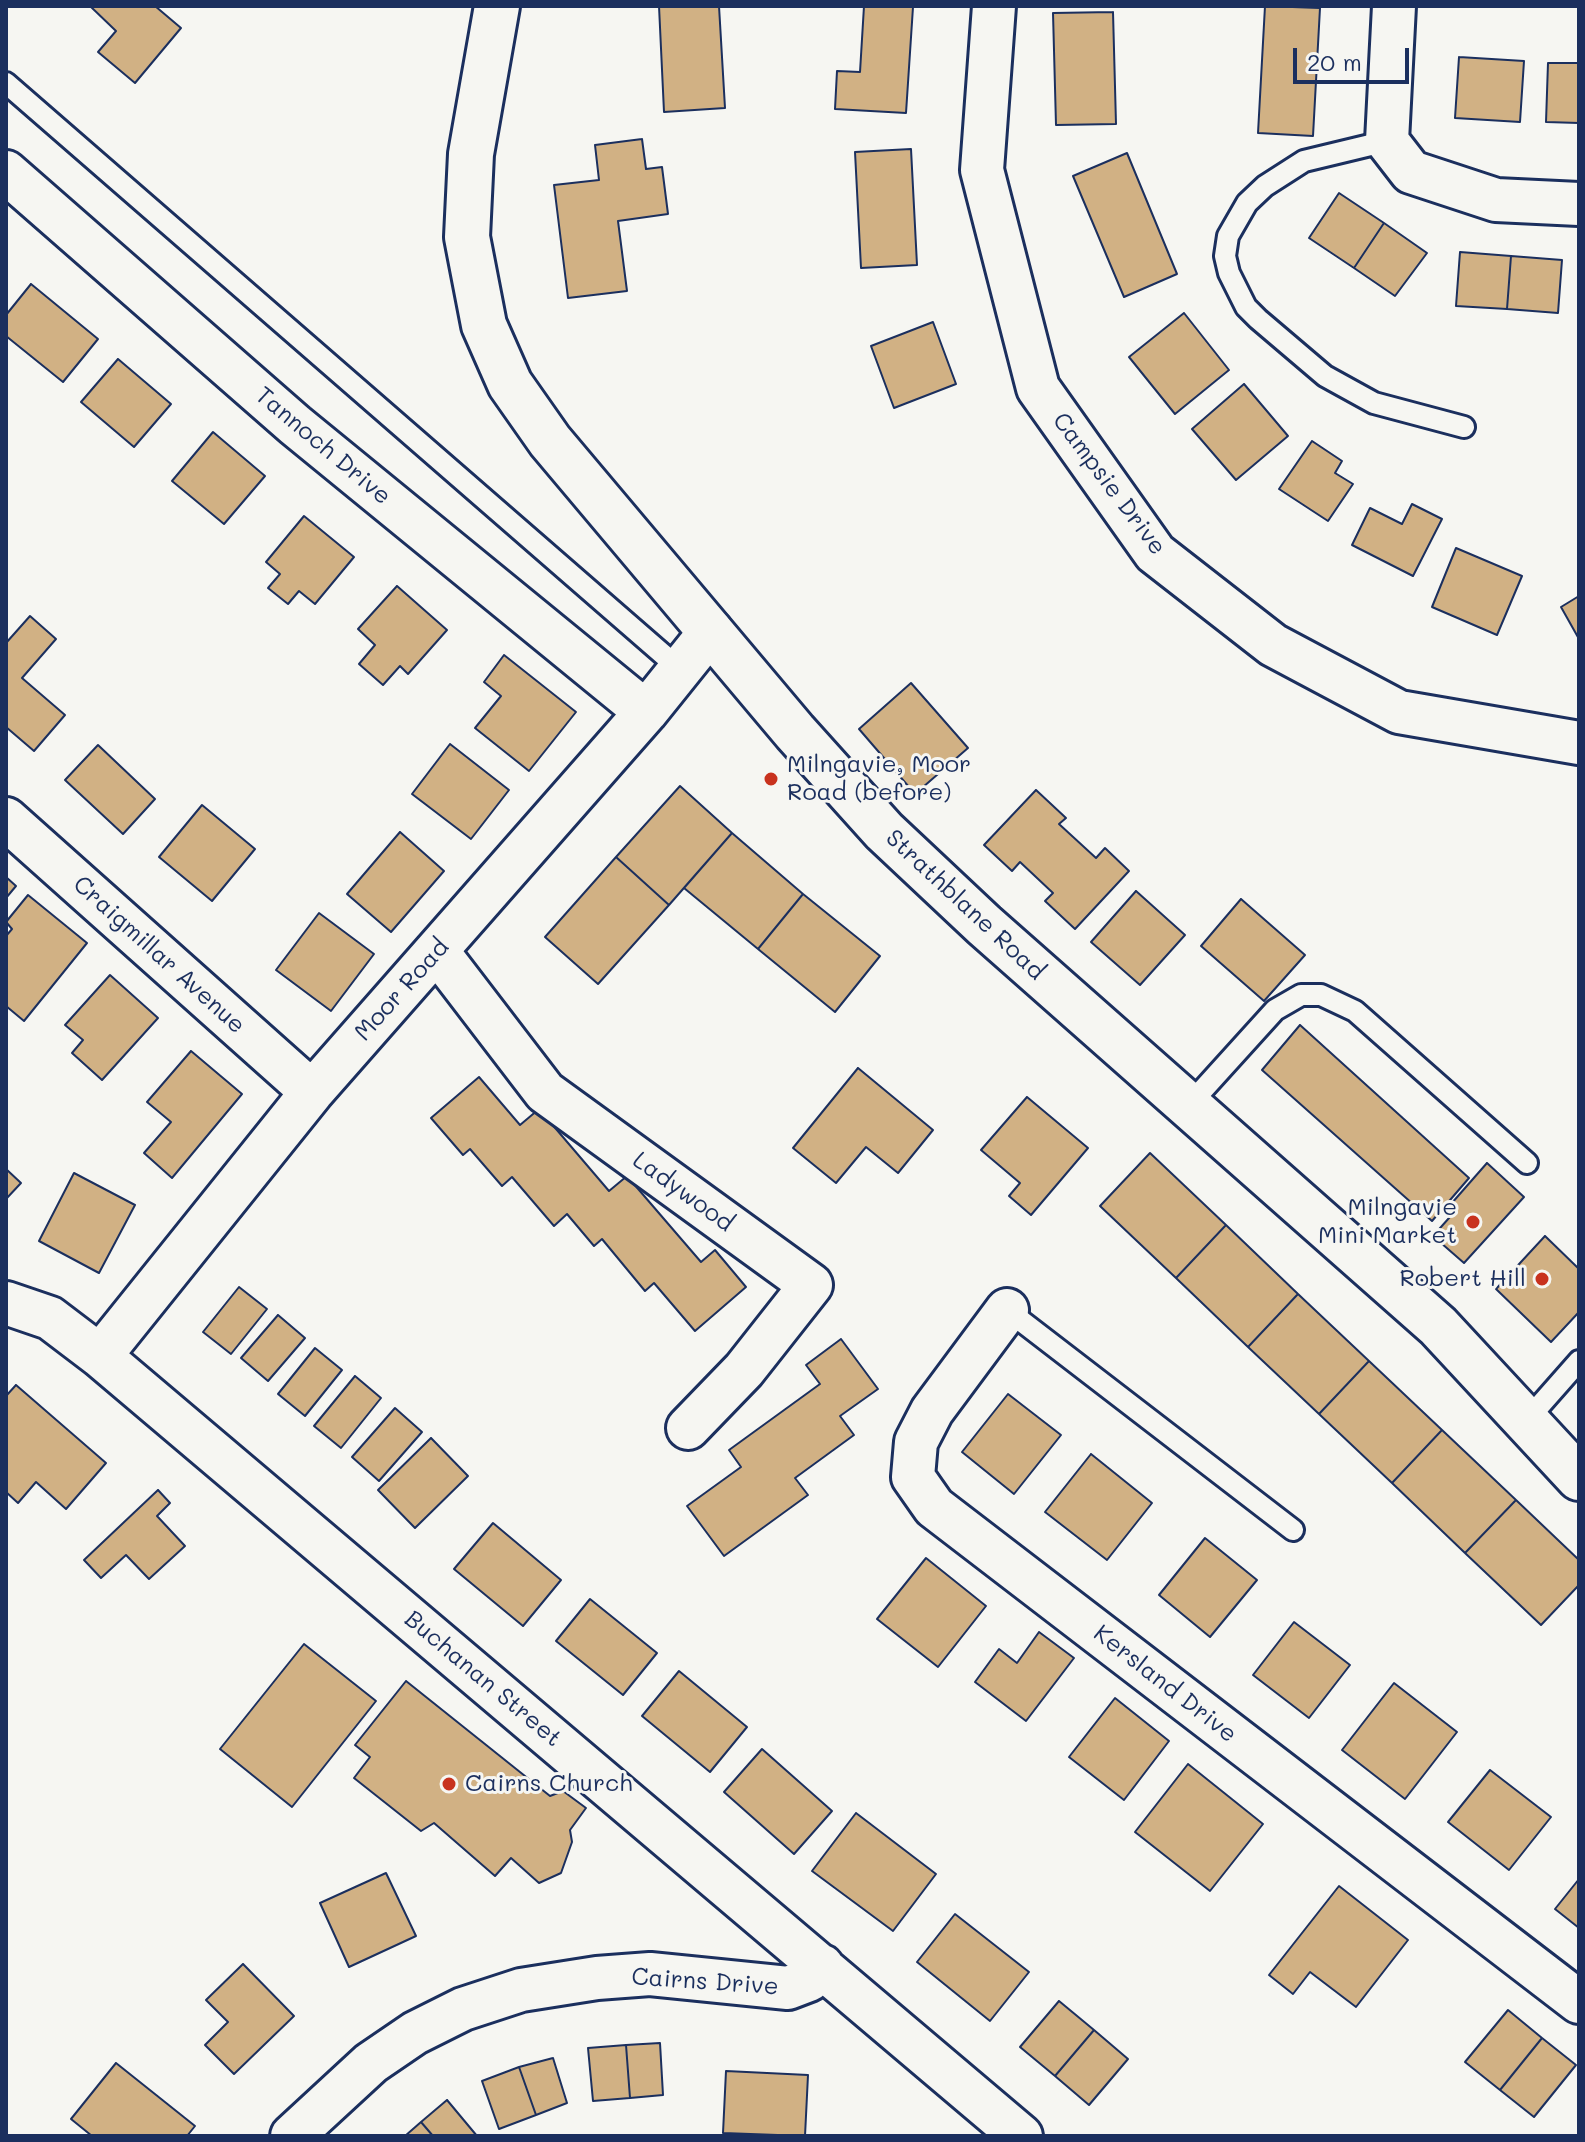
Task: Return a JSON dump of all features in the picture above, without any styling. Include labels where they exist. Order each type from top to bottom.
[{"type":"main road","name":"Strathblane Road","points":[[497,6],[471,154],[467,237],[484,325],[510,384],[550,441],[884,831],[984,925],[1438,1326],[1579,1478]]},
{"type":"street","name":"Campsie Drive","points":[[994,6],[982,170],[1038,388],[1155,553],[1273,645],[1399,712],[1579,743]]},
{"type":"street","points":[[1394,6],[1387,141],[1411,172],[1496,200],[1579,204]]},
{"type":"street","name":"Tannoch Drive","points":[[6,172],[295,425],[646,712]]},
{"type":"street","name":"Moor Road","points":[[100,1356],[312,1092],[646,712],[711,631]]},
{"type":"street","name":"Craigmillar Avenue","points":[[6,819],[312,1092]]},
{"type":"street","name":"Ladywood","points":[[437,951],[545,1092],[811,1285],[744,1370],[688,1428]]},
{"type":"street","name":"Buchanan Street","points":[[6,1303],[50,1318],[100,1356],[1021,2136]]},
{"type":"street","name":"Kersland Drive","points":[[1007,1310],[932,1411],[916,1442],[913,1477],[934,1507],[1579,2002]]},
{"type":"street","name":"Cairns Drive","points":[[292,2136],[371,2063],[415,2033],[463,2009],[521,1990],[650,1974],[788,1988],[809,1980],[822,1966]]},
{"type":"lane","points":[[6,83],[681,670]]},
{"type":"lane","points":[[1387,141],[1304,161],[1265,186],[1247,203],[1232,228],[1225,256],[1229,273],[1246,307],[1325,376],[1374,403],[1464,427]]},
{"type":"lane","points":[[1189,1105],[1275,1010],[1301,995],[1321,995],[1355,1011],[1527,1163]]},
{"type":"lane","points":[[1007,1310],[1293,1530]]},
{"type":"lane","points":[[1527,1420],[1579,1361]]},
{"type":"building","points":[[90,6],[155,6],[181,28],[135,83],[98,52],[116,31]]},
{"type":"building","points":[[659,6],[719,6],[725,108],[664,112]]},
{"type":"building","points":[[864,6],[913,7],[906,113],[835,109],[837,71],[860,72]]},
{"type":"building","points":[[1265,6],[1320,8],[1313,136],[1258,133]]},
{"type":"building","points":[[1113,12],[1116,124],[1056,125],[1053,13]]},
{"type":"building","points":[[1459,57],[1524,61],[1520,122],[1455,118]]},
{"type":"building","points":[[1548,63],[1579,63],[1579,123],[1546,122]]},
{"type":"building","points":[[642,139],[646,169],[662,167],[668,214],[618,221],[627,291],[568,298],[554,185],[599,180],[595,145]]},
{"type":"building","points":[[911,149],[917,265],[861,268],[855,152]]},
{"type":"building","points":[[1127,153],[1177,274],[1124,297],[1073,176]]},
{"type":"building","points":[[1339,193],[1384,223],[1354,268],[1309,238]]},
{"type":"building","points":[[1384,223],[1427,253],[1395,296],[1354,268]]},
{"type":"building","points":[[1460,252],[1511,256],[1507,309],[1456,306]]},
{"type":"building","points":[[1511,256],[1562,260],[1558,313],[1507,309]]},
{"type":"building","points":[[31,284],[98,339],[63,382],[6,336],[6,315]]},
{"type":"building","points":[[1184,313],[1229,370],[1175,414],[1129,357]]},
{"type":"building","points":[[933,322],[956,384],[894,408],[871,346]]},
{"type":"building","points":[[118,359],[171,404],[134,447],[81,402]]},
{"type":"building","points":[[1244,384],[1288,436],[1236,480],[1192,429]]},
{"type":"building","points":[[213,432],[265,476],[224,524],[172,481]]},
{"type":"building","points":[[1312,441],[1342,461],[1335,473],[1353,484],[1328,521],[1279,489]]},
{"type":"building","points":[[1412,504],[1442,519],[1413,576],[1352,545],[1370,508],[1402,524]]},
{"type":"building","points":[[304,516],[354,557],[315,604],[299,591],[288,604],[268,588],[280,574],[266,562]]},
{"type":"building","points":[[1456,548],[1522,576],[1497,635],[1432,607]]},
{"type":"building","points":[[397,586],[447,630],[408,674],[400,666],[383,685],[359,664],[375,645],[358,629]]},
{"type":"building","points":[[1579,596],[1579,639],[1561,607]]},
{"type":"building","points":[[30,616],[56,639],[22,678],[65,715],[34,751],[6,727],[6,643]]},
{"type":"building","points":[[504,655],[576,712],[529,771],[475,728],[501,696],[484,682]]},
{"type":"building","points":[[911,683],[968,748],[915,794],[859,729]]},
{"type":"building","points":[[450,744],[509,790],[471,839],[412,794]]},
{"type":"building","points":[[98,745],[155,799],[123,834],[65,780]]},
{"type":"building","points":[[680,786],[732,833],[669,905],[616,857]]},
{"type":"building","points":[[1036,790],[1066,818],[1059,824],[1096,858],[1105,848],[1129,871],[1075,929],[1045,901],[1053,893],[1020,862],[1012,871],[984,845]]},
{"type":"building","points":[[202,805],[255,849],[212,901],[159,857]]},
{"type":"building","points":[[400,832],[444,871],[391,932],[347,894]]},
{"type":"building","points":[[732,833],[803,894],[758,949],[684,888]]},
{"type":"building","points":[[616,857],[669,905],[598,984],[545,937]]},
{"type":"building","points":[[6,877],[16,886],[6,898]]},
{"type":"building","points":[[1136,891],[1185,935],[1140,985],[1091,942]]},
{"type":"building","points":[[803,894],[880,956],[835,1012],[758,949]]},
{"type":"building","points":[[28,895],[87,943],[24,1021],[6,1006],[6,936],[12,929],[6,922]]},
{"type":"building","points":[[1241,899],[1305,955],[1264,1001],[1201,946]]},
{"type":"building","points":[[319,913],[374,954],[331,1011],[276,970]]},
{"type":"building","points":[[110,975],[158,1018],[102,1080],[72,1053],[83,1040],[65,1025]]},
{"type":"building","points":[[1300,1025],[1469,1178],[1432,1221],[1262,1070]]},
{"type":"building","points":[[191,1051],[242,1094],[172,1178],[144,1153],[171,1122],[147,1102]]},
{"type":"building","points":[[858,1068],[933,1130],[898,1173],[866,1147],[836,1183],[793,1148]]},
{"type":"building","points":[[479,1077],[520,1125],[539,1109],[609,1191],[627,1176],[701,1262],[715,1250],[746,1287],[695,1331],[654,1283],[645,1291],[602,1239],[594,1246],[567,1214],[554,1226],[512,1177],[502,1186],[470,1149],[463,1155],[431,1118]]},
{"type":"building","points":[[1027,1097],[1088,1148],[1031,1215],[1009,1196],[1020,1183],[981,1150]]},
{"type":"building","points":[[1150,1153],[1226,1225],[1176,1278],[1100,1206]]},
{"type":"building","name":"Milngavie Mini Market","points":[[1487,1163],[1524,1197],[1464,1263],[1433,1236],[1457,1209],[1451,1204]]},
{"type":"building","points":[[6,1169],[21,1183],[6,1199]]},
{"type":"building","points":[[74,1173],[135,1205],[99,1273],[39,1241]]},
{"type":"building","points":[[1226,1225],[1298,1294],[1248,1347],[1176,1278]]},
{"type":"building","name":"Robert Hill","points":[[1545,1236],[1579,1269],[1579,1312],[1551,1342],[1496,1289]]},
{"type":"building","points":[[239,1287],[267,1309],[231,1354],[203,1332]]},
{"type":"building","points":[[1298,1294],[1369,1361],[1319,1414],[1248,1347]]},
{"type":"building","points":[[278,1315],[305,1338],[268,1381],[241,1358]]},
{"type":"building","points":[[841,1339],[878,1389],[840,1416],[854,1435],[795,1478],[808,1495],[724,1556],[687,1506],[741,1467],[729,1450],[820,1384],[806,1365]]},
{"type":"building","points":[[315,1348],[342,1370],[305,1416],[278,1394]]},
{"type":"building","points":[[1369,1361],[1442,1430],[1392,1483],[1319,1414]]},
{"type":"building","points":[[355,1376],[381,1398],[341,1448],[314,1426]]},
{"type":"building","points":[[16,1385],[106,1463],[66,1509],[36,1482],[18,1503],[6,1492],[6,1396]]},
{"type":"building","points":[[1008,1394],[1061,1435],[1014,1494],[962,1452]]},
{"type":"building","points":[[395,1408],[422,1432],[379,1481],[352,1457]]},
{"type":"building","points":[[1442,1430],[1516,1500],[1465,1553],[1392,1483]]},
{"type":"building","points":[[431,1438],[468,1476],[415,1528],[378,1490]]},
{"type":"building","points":[[1091,1454],[1152,1503],[1107,1560],[1045,1512]]},
{"type":"building","points":[[158,1490],[170,1503],[157,1516],[185,1546],[149,1579],[126,1555],[101,1578],[84,1560]]},
{"type":"building","points":[[1516,1500],[1579,1560],[1579,1585],[1541,1625],[1465,1553]]},
{"type":"building","points":[[493,1523],[561,1580],[523,1626],[454,1569]]},
{"type":"building","points":[[1205,1538],[1257,1580],[1210,1637],[1159,1595]]},
{"type":"building","points":[[926,1558],[986,1606],[938,1667],[877,1619]]},
{"type":"building","points":[[590,1599],[657,1653],[623,1695],[556,1641]]},
{"type":"building","points":[[1294,1622],[1350,1665],[1309,1718],[1253,1675]]},
{"type":"building","points":[[1039,1632],[1074,1658],[1026,1721],[975,1682],[999,1649],[1017,1663]]},
{"type":"building","points":[[304,1644],[376,1701],[292,1807],[220,1749]]},
{"type":"building","points":[[679,1671],[747,1727],[710,1772],[642,1716]]},
{"type":"building","name":"Cairns Church","points":[[406,1681],[550,1796],[563,1791],[586,1808],[570,1830],[572,1842],[561,1873],[539,1883],[511,1858],[495,1876],[434,1823],[421,1831],[354,1778],[370,1757],[355,1745]]},
{"type":"building","points":[[1394,1683],[1457,1732],[1405,1799],[1342,1750]]},
{"type":"building","points":[[1115,1698],[1169,1741],[1124,1800],[1069,1757]]},
{"type":"building","points":[[762,1749],[832,1811],[794,1854],[724,1792]]},
{"type":"building","points":[[1188,1764],[1263,1824],[1210,1891],[1135,1832]]},
{"type":"building","points":[[1490,1770],[1551,1817],[1509,1870],[1448,1822]]},
{"type":"building","points":[[856,1813],[936,1874],[893,1931],[812,1871]]},
{"type":"building","points":[[386,1873],[416,1936],[349,1967],[320,1903]]},
{"type":"building","points":[[1579,1879],[1579,1928],[1555,1909]]},
{"type":"building","points":[[1339,1886],[1408,1940],[1356,2007],[1310,1972],[1293,1994],[1269,1975]]},
{"type":"building","points":[[955,1914],[1029,1972],[990,2021],[917,1962]]},
{"type":"building","points":[[243,1964],[294,2016],[234,2074],[205,2045],[228,2022],[206,2000]]},
{"type":"building","points":[[1059,2001],[1094,2030],[1055,2076],[1020,2047]]},
{"type":"building","points":[[1508,2010],[1542,2038],[1500,2090],[1465,2062]]},
{"type":"building","points":[[1094,2030],[1128,2059],[1089,2105],[1055,2076]]},
{"type":"building","points":[[1542,2038],[1576,2065],[1534,2117],[1500,2090]]},
{"type":"building","points":[[660,2043],[663,2095],[630,2098],[626,2045]]},
{"type":"building","points":[[626,2045],[630,2098],[593,2101],[588,2048]]},
{"type":"building","points":[[553,2058],[567,2103],[536,2115],[519,2067]]},
{"type":"building","points":[[116,2063],[195,2126],[187,2136],[92,2136],[71,2119]]},
{"type":"building","points":[[519,2067],[536,2115],[499,2129],[482,2081]]},
{"type":"building","points":[[726,2071],[808,2075],[805,2136],[723,2133]]},
{"type":"building","points":[[447,2100],[477,2136],[433,2136],[421,2122]]},
{"type":"building","points":[[421,2122],[433,2136],[405,2136]]},
{"type":"place","name":"Milngavie, Moor Road (before)","points":[[771,779]]},
{"type":"place","name":"Milngavie Mini Market","points":[[1473,1222]]},
{"type":"place","name":"Robert Hill","points":[[1542,1279]]},
{"type":"place","name":"Cairns Church","points":[[449,1784]]}]
